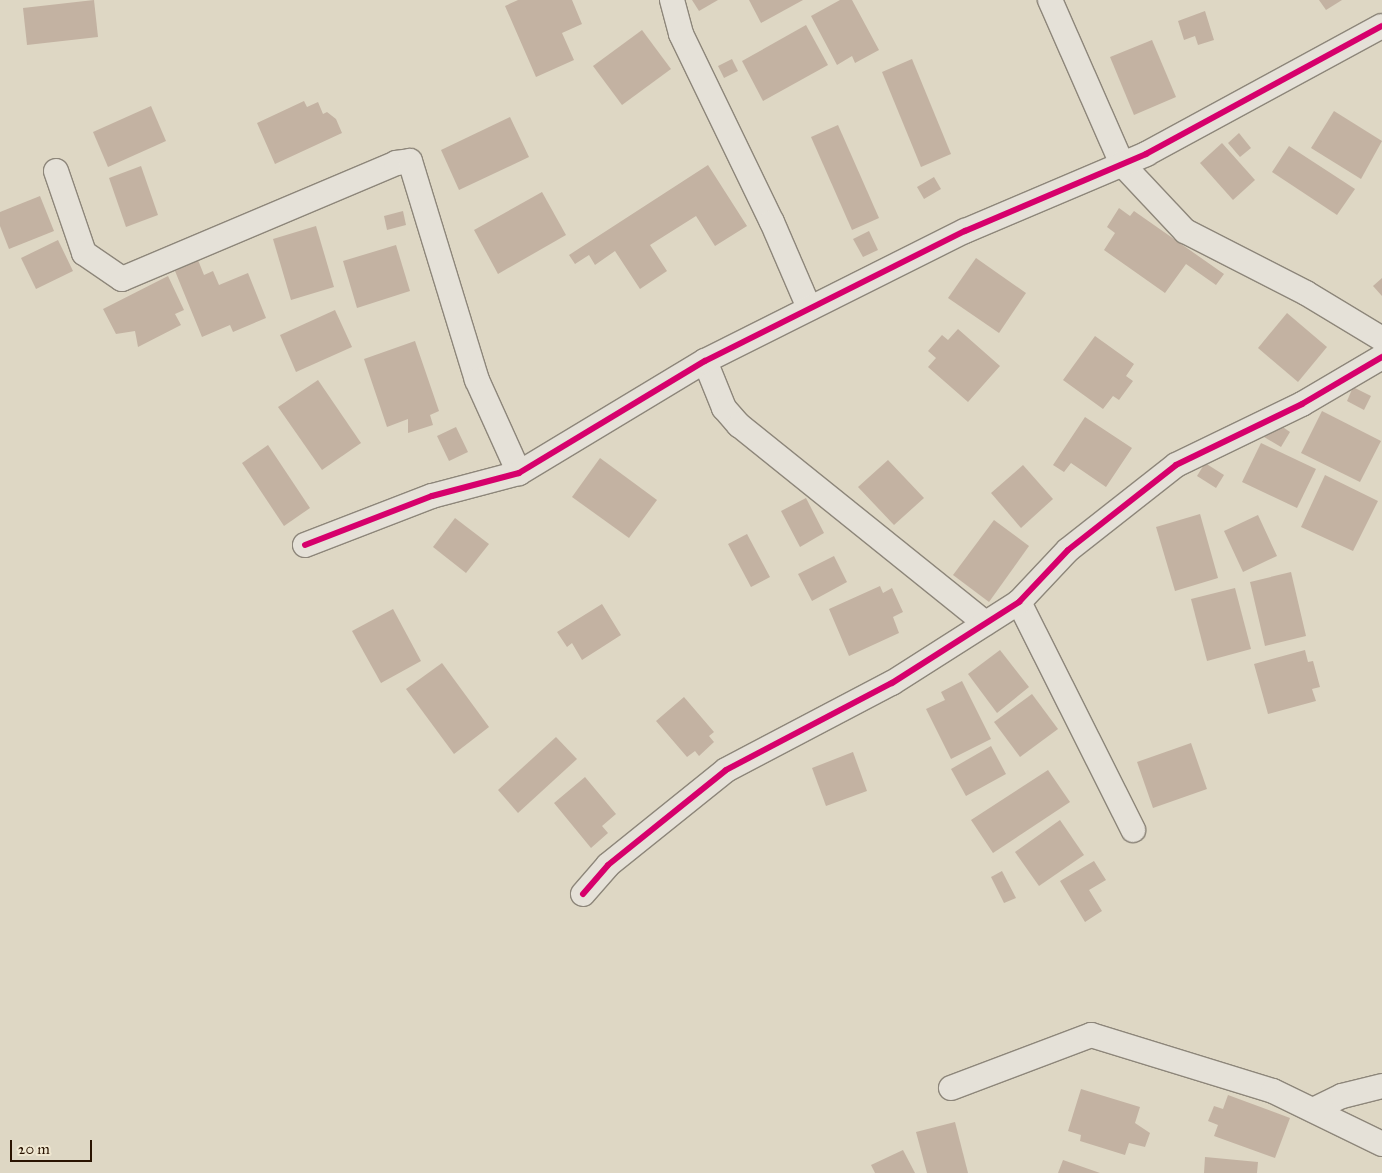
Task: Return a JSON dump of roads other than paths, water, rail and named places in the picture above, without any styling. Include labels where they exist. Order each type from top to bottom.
[{"type":"street","points":[[672,0],[681,34],[772,222],[809,308]]},
{"type":"street","points":[[1050,0],[1122,164],[1185,231],[1306,293],[1382,339]]},
{"type":"street","points":[[306,544],[432,496],[519,473],[705,361],[965,231],[1122,164],[1382,26]]},
{"type":"street","points":[[56,171],[84,253],[122,279],[396,163],[410,161],[477,380],[519,473]]},
{"type":"street","points":[[584,894],[608,865],[726,770],[892,683],[1019,602],[1068,550],[1176,464],[1302,404],[1382,356]]},
{"type":"street","points":[[705,361],[724,408],[739,425],[985,623]]},
{"type":"street","points":[[1019,602],[1133,830]]},
{"type":"street","points":[[951,1088],[1091,1035],[1273,1091],[1382,1144]]},
{"type":"street","points":[[1313,1110],[1342,1096],[1382,1086]]}]
